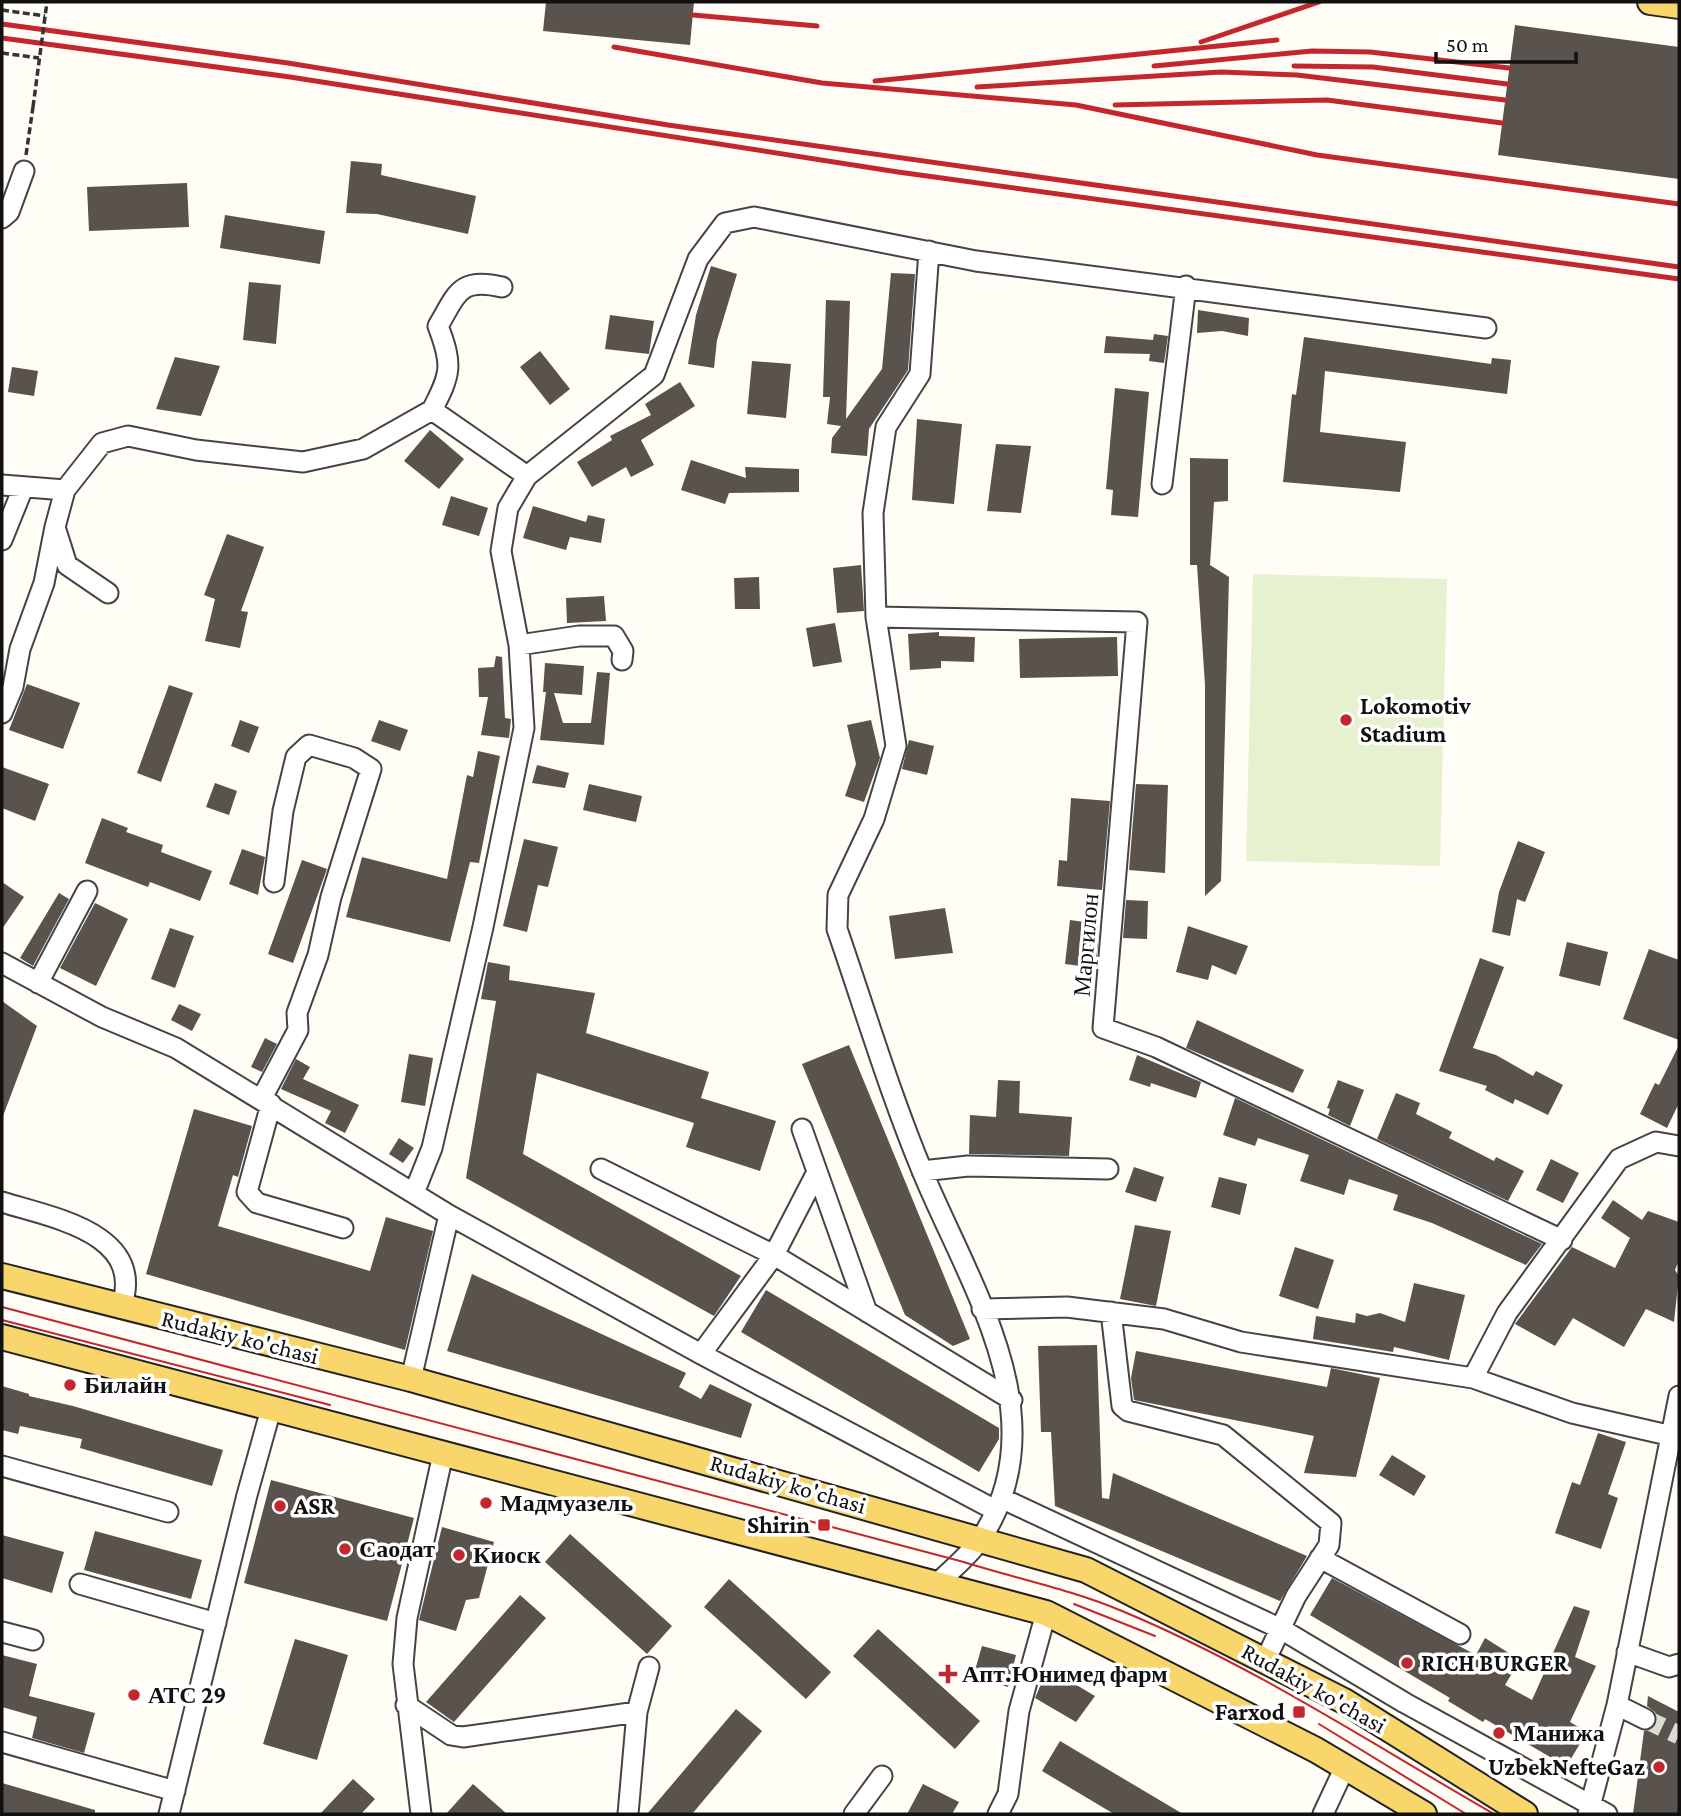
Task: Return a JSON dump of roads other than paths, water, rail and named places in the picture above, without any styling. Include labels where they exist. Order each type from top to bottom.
[{"type":"main road","points":[[1650,2],[1679,6]]},
{"type":"main road","name":"Rudakiy ko'chasi","points":[[2,1276],[411,1379],[981,1538],[1086,1570],[1345,1701],[1525,1814]]},
{"type":"main road","points":[[2,1337],[1046,1613],[1345,1767],[1424,1814]]},
{"type":"street","points":[[2,218],[9,212],[24,171]]},
{"type":"street","points":[[414,1193],[435,1135],[483,927],[524,728],[519,645],[501,551],[508,508],[527,476],[654,374],[698,259],[724,223],[754,217],[976,261],[1186,286],[1486,328]]},
{"type":"street","points":[[929,251],[920,374],[886,426],[873,513],[876,617],[896,746],[874,819],[838,895],[837,929],[922,1171],[1003,1358],[1012,1400],[1013,1441],[998,1504],[981,1538],[938,1583]]},
{"type":"street","points":[[2,713],[13,687],[19,649],[44,583],[65,490],[102,443],[128,436],[196,450],[303,463],[363,449],[432,410],[449,378],[449,355],[438,326],[459,290],[480,281],[502,287]]},
{"type":"street","points":[[1162,484],[1186,286]]},
{"type":"street","points":[[432,410],[527,476]]},
{"type":"street","points":[[2,485],[65,490]]},
{"type":"street","points":[[2,540],[23,488]]},
{"type":"street","points":[[55,527],[67,565],[108,593]]},
{"type":"street","name":"Маргилон","points":[[876,617],[1138,622],[1103,1028],[1156,1047],[1562,1240]]},
{"type":"street","points":[[519,645],[579,636],[614,636],[623,651],[622,660]]},
{"type":"street","points":[[274,882],[283,811],[296,757],[309,745],[354,758],[371,769],[331,897],[318,955],[297,1013],[298,1030],[266,1101],[247,1192],[257,1203],[343,1228]]},
{"type":"street","points":[[38,983],[87,891]]},
{"type":"street","points":[[2,963],[102,1017],[176,1048],[449,1215],[701,1354],[998,1504],[1281,1629],[1595,1812],[1627,1652],[1674,1458],[1672,1436],[1679,1396]]},
{"type":"street","points":[[802,1129],[867,1312]]},
{"type":"street","points":[[1473,1378],[1507,1313],[1619,1158],[1656,1142],[1679,1146]]},
{"type":"street","points":[[922,1171],[968,1166],[1108,1169]]},
{"type":"street","points":[[601,1169],[774,1255],[1012,1400]]},
{"type":"street","points":[[701,1354],[774,1255],[817,1172]]},
{"type":"street","points":[[2,1202],[84,1228],[116,1252],[124,1272],[127,1291],[121,1308]]},
{"type":"street","points":[[411,1379],[449,1215]]},
{"type":"street","points":[[982,1309],[1067,1307],[1164,1319],[1241,1342],[1473,1378],[1572,1413],[1672,1436]]},
{"type":"street","points":[[1111,1312],[1122,1406],[1128,1412],[1223,1435],[1331,1523],[1329,1545],[1265,1661]]},
{"type":"street","points":[[169,1814],[271,1409]]},
{"type":"street","points":[[421,1814],[403,1664],[407,1618],[443,1454]]},
{"type":"street","points":[[2,1466],[168,1512]]},
{"type":"street","points":[[1320,1558],[1461,1634]]},
{"type":"street","points":[[80,1584],[216,1623]]},
{"type":"street","points":[[998,1814],[1008,1794],[1019,1711],[1046,1613]]},
{"type":"street","points":[[2,1632],[33,1640]]},
{"type":"street","points":[[1627,1652],[1669,1667],[1679,1664]]},
{"type":"street","points":[[628,1814],[637,1712],[649,1667]]},
{"type":"street","points":[[406,1705],[451,1735],[463,1737],[637,1712]]},
{"type":"street","points":[[1617,1705],[1645,1719]]},
{"type":"street","points":[[2,1742],[175,1791]]},
{"type":"street","points":[[1323,1814],[1345,1767]]},
{"type":"street","points":[[853,1814],[882,1776]]},
{"type":"tunnel","points":[[1645,1719],[1679,1735]]},
{"type":"tram line","points":[[2,1307],[960,1561],[1082,1596],[1170,1632],[1218,1656],[1311,1706],[1494,1814]]},
{"type":"tram line","points":[[2,1320],[330,1405]]},
{"type":"tram line","points":[[1074,1604],[1155,1636]]},
{"type":"tram line","points":[[1319,1724],[1466,1814]]},
{"type":"railway","points":[[1201,42],[1319,2]]},
{"type":"railway","points":[[693,15],[817,26]]},
{"type":"railway","points":[[2,24],[288,63],[668,125],[1679,267]]},
{"type":"railway","points":[[2,38],[290,77],[898,172],[1679,279]]},
{"type":"railway","points":[[875,81],[1277,40]]},
{"type":"railway","points":[[614,47],[822,83],[1076,105],[1317,155],[1679,204]]},
{"type":"railway","points":[[1154,66],[1312,51],[1370,52],[1509,68]]},
{"type":"railway","points":[[1294,66],[1373,67],[1507,84]]},
{"type":"railway","points":[[977,87],[1221,72],[1297,75],[1505,100]]},
{"type":"railway","points":[[1115,105],[1327,100],[1502,123]]},
{"type":"place","name":"Lokomotiv Stadium","points":[[1346,720]]},
{"type":"place","name":"Билайн","points":[[70,1385]]},
{"type":"place","name":"Мадмуазель","points":[[486,1503]]},
{"type":"place","name":"ASR","points":[[280,1506]]},
{"type":"place","name":"Shirin","points":[[824,1525]]},
{"type":"place","name":"Саодат","points":[[345,1549]]},
{"type":"place","name":"Киоск","points":[[459,1555]]},
{"type":"place","name":"RICH BURGER","points":[[1407,1663]]},
{"type":"place","name":"Апт.Юнимед фарм","points":[[948,1674]]},
{"type":"place","name":"АТС 29","points":[[134,1695]]},
{"type":"place","name":"Farxod","points":[[1299,1712]]},
{"type":"place","name":"Манижа","points":[[1499,1733]]},
{"type":"place","name":"UzbekNefteGaz","points":[[1659,1767]]}]
